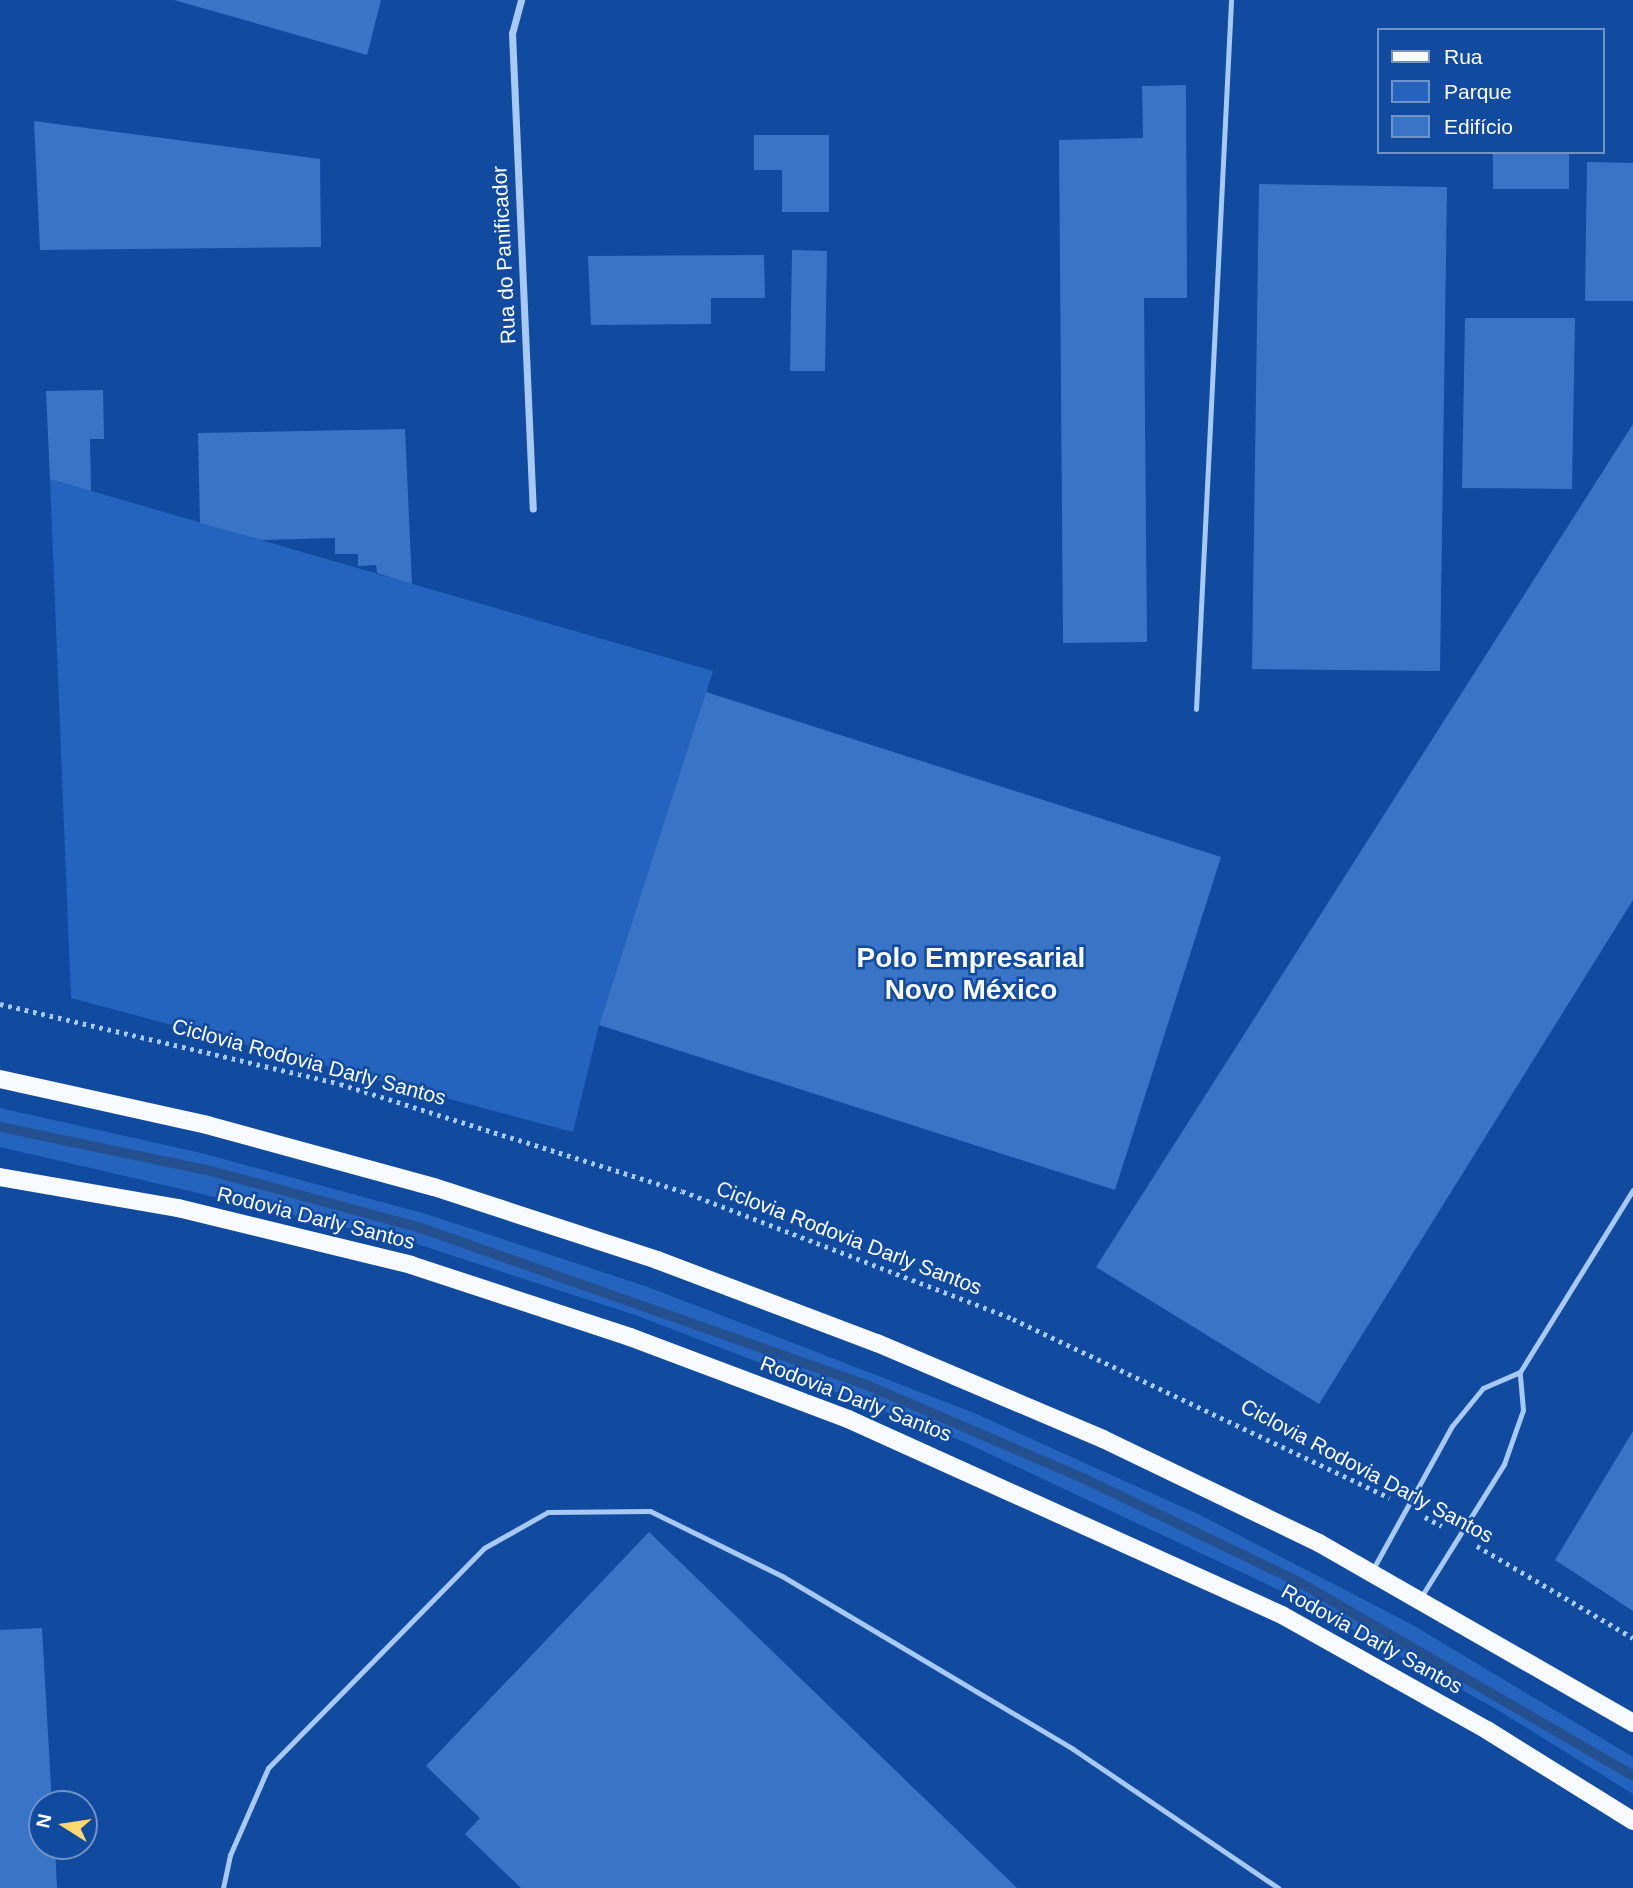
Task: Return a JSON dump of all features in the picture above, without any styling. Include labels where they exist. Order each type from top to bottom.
[{"type":"main road","points":[[0,1079],[321,1154],[657,1260],[985,1387],[1212,1489],[1372,1571],[1633,1723]]},
{"type":"main road","name":"Rodovia Darly Santos","points":[[0,1177],[178,1208],[411,1265],[630,1337],[848,1419],[1270,1609],[1487,1730],[1633,1821]]},
{"type":"street","name":"Rua do Panificador","points":[[520,0],[512,33],[533,509]]},
{"type":"lane","points":[[1196,709],[1231,0]]},
{"type":"lane","points":[[1372,1571],[1452,1426],[1483,1388],[1520,1372],[1633,1190]]},
{"type":"lane","points":[[1420,1600],[1504,1464],[1523,1410],[1520,1372]]},
{"type":"lane","points":[[223,1888],[230,1855],[268,1768],[484,1548],[548,1512],[650,1511],[782,1576],[1073,1749],[1278,1888]]},
{"type":"path","name":"Ciclovia Rodovia Darly Santos","points":[[0,1004],[340,1084],[682,1191],[1013,1319],[1406,1507],[1460,1535],[1633,1638]]},
{"type":"green space","points":[[50,479],[713,671],[599,1025],[573,1132],[71,998]]},
{"type":"green space","points":[[0,1108],[201,1153],[426,1214],[648,1287],[974,1413],[1200,1515],[1411,1624],[1633,1757],[1633,1794],[1498,1710],[1292,1596],[962,1441],[638,1316],[417,1244],[0,1147]]},
{"type":"building","points":[[174,0],[381,0],[367,55]]},
{"type":"building","points":[[1186,85],[1187,298],[1144,298],[1147,642],[1063,643],[1059,140],[1143,138],[1142,86]]},
{"type":"building","points":[[34,121],[320,159],[321,247],[40,250]]},
{"type":"building","points":[[754,135],[829,135],[829,212],[782,212],[782,170],[754,170]]},
{"type":"building","points":[[1493,154],[1569,154],[1569,189],[1493,189]]},
{"type":"building","points":[[1587,162],[1633,163],[1633,301],[1585,301]]},
{"type":"building","points":[[1259,184],[1447,187],[1440,671],[1252,669]]},
{"type":"building","points":[[792,250],[827,251],[825,371],[790,371]]},
{"type":"building","points":[[764,255],[765,298],[711,298],[711,324],[591,325],[588,256]]},
{"type":"building","points":[[1465,318],[1575,318],[1572,489],[1462,488]]},
{"type":"building","points":[[103,390],[104,439],[90,439],[91,491],[50,479],[46,391]]},
{"type":"building","points":[[1633,424],[1633,900],[1319,1404],[1096,1267]]},
{"type":"building","points":[[405,429],[412,584],[377,573],[376,565],[358,566],[358,554],[335,554],[335,538],[261,540],[200,523],[198,433]]},
{"type":"building","points":[[706,692],[1221,857],[1115,1190],[599,1025]]},
{"type":"building","points":[[1633,1431],[1633,1611],[1555,1560]]},
{"type":"building","points":[[649,1532],[1017,1888],[521,1888],[465,1834],[480,1818],[426,1766]]},
{"type":"building","points":[[42,1628],[51,1790],[28,1790],[28,1860],[56,1860],[57,1888],[0,1888],[0,1630]]},
{"type":"waterway","points":[[0,1127],[211,1171],[421,1228],[862,1383],[1085,1479],[1299,1582],[1633,1776]]},
{"type":"district","name":"Polo Empresarial Novo México","points":[[971,974]]}]
